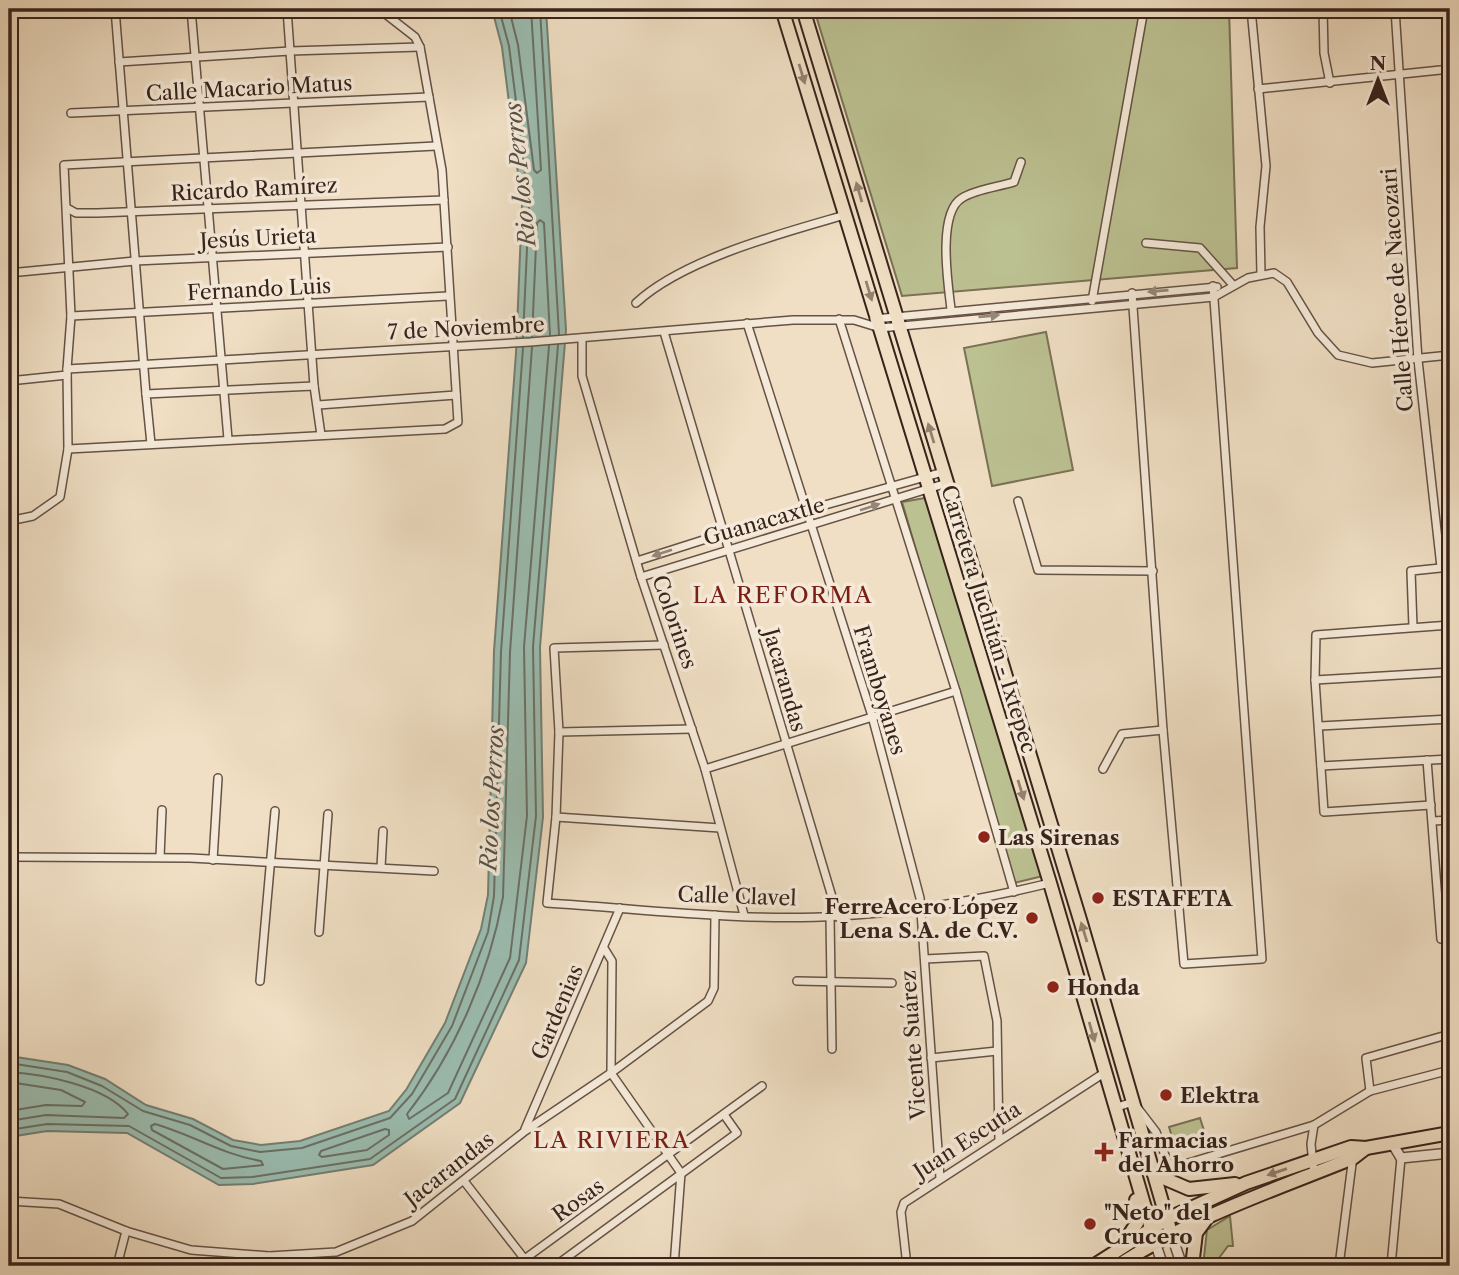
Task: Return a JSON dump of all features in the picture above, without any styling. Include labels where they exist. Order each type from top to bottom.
[{"type":"main road","name":"Carretera Juchitán - Ixtepec","points":[[782,9],[875,323],[1050,883],[1135,1182],[1155,1242]]},
{"type":"main road","name":"Carretera Juchitán - Ixtepec","points":[[803,9],[1171,1233]]},
{"type":"main road","points":[[1093,1266],[1167,1219],[1246,1183],[1311,1160],[1450,1133]]},
{"type":"main road","points":[[1117,1266],[1171,1233],[1241,1200],[1314,1174],[1352,1152]]},
{"type":"main road","points":[[1154,1174],[1189,1189],[1246,1183]]},
{"type":"main road","points":[[1119,1250],[1137,1223],[1135,1182]]},
{"type":"main road","points":[[1192,1266],[1196,1233],[1210,1215]]},
{"type":"main road","points":[[1117,1266],[1146,1266]]},
{"type":"street","points":[[126,9],[115,9],[151,443]]},
{"type":"street","points":[[191,9],[228,439]]},
{"type":"street","points":[[287,9],[314,354],[314,386],[321,435]]},
{"type":"street","points":[[68,449],[445,429],[458,422],[451,347],[444,200],[420,47],[415,37],[379,9]]},
{"type":"street","points":[[1093,307],[1092,297],[1144,9]]},
{"type":"street","points":[[1251,9],[1266,166],[1260,226],[1261,275]]},
{"type":"street","points":[[1323,9],[1324,53],[1330,83]]},
{"type":"street","name":"Calle Héroe de Nacozari","points":[[1395,9],[1418,360],[1441,568]]},
{"type":"street","points":[[119,62],[289,51],[420,47]]},
{"type":"street","points":[[1258,89],[1450,69]]},
{"type":"street","name":"Calle Macario Matus","points":[[71,113],[429,97]]},
{"type":"street","points":[[9,521],[33,516],[60,496],[68,449],[67,372],[71,316],[64,165],[436,146]]},
{"type":"street","points":[[951,309],[946,241],[952,208],[959,199],[1014,182],[1021,162]]},
{"type":"street","name":"Ricardo Ramírez","points":[[67,208],[76,213],[131,212],[444,200]]},
{"type":"street","points":[[636,303],[653,287],[719,257],[845,215]]},
{"type":"street","points":[[1146,243],[1200,248],[1229,288]]},
{"type":"street","name":"Jesús Urieta","points":[[9,273],[135,261],[448,247]]},
{"type":"street","points":[[897,320],[931,321],[1214,297],[1261,275],[1274,273],[1287,282],[1318,333],[1338,355],[1373,363],[1450,355]]},
{"type":"street","points":[[897,320],[929,311],[1213,286],[1229,288]]},
{"type":"street","points":[[1132,293],[1163,730],[1184,964],[1262,959],[1213,286]]},
{"type":"street","name":"Fernando Luis","points":[[71,316],[448,296]]},
{"type":"street","points":[[929,311],[931,321]]},
{"type":"street","points":[[839,319],[956,691],[1014,892]]},
{"type":"street","name":"7 de Noviembre","points":[[9,381],[144,364],[530,342],[747,323],[839,319],[875,323],[897,320]]},
{"type":"street","name":"Framboyanes","points":[[747,323],[872,716],[922,910]]},
{"type":"street","name":"Jacarandas","points":[[664,332],[730,549],[834,917],[832,1049]]},
{"type":"street","name":"Colorines","points":[[584,338],[582,376],[641,577],[705,769],[744,915]]},
{"type":"street","points":[[146,394],[314,386]]},
{"type":"street","points":[[318,405],[456,395]]},
{"type":"street","points":[[927,484],[945,478]]},
{"type":"street","points":[[927,484],[945,478]]},
{"type":"street","name":"Guanacaxtle","points":[[637,561],[892,486],[927,484]]},
{"type":"street","name":"Guanacaxtle","points":[[641,577],[811,527],[897,499],[927,484]]},
{"type":"street","points":[[1018,501],[1038,570],[1153,571]]},
{"type":"street","points":[[1413,627],[1411,571],[1450,567]]},
{"type":"street","points":[[1431,805],[1324,812],[1315,680],[1316,635],[1450,625]]},
{"type":"street","points":[[664,645],[554,648],[559,732],[556,817],[720,828]]},
{"type":"street","points":[[1315,680],[1450,672]]},
{"type":"street","points":[[705,769],[956,691]]},
{"type":"street","points":[[1320,726],[1450,719]]},
{"type":"street","points":[[559,732],[692,729]]},
{"type":"street","points":[[1103,769],[1122,734],[1163,730]]},
{"type":"street","points":[[1321,766],[1450,759]]},
{"type":"street","points":[[1427,760],[1441,939]]},
{"type":"street","points":[[213,860],[218,778]]},
{"type":"street","points":[[160,858],[162,810]]},
{"type":"street","points":[[260,981],[275,811]]},
{"type":"street","points":[[319,932],[328,814]]},
{"type":"street","name":"Calle Clavel","points":[[556,817],[547,903],[715,915],[834,917],[922,910],[1050,883]]},
{"type":"street","points":[[1433,821],[1450,820]]},
{"type":"street","points":[[381,867],[383,831]]},
{"type":"street","points":[[9,857],[270,861],[434,871]]},
{"type":"street","name":"Gardenias","points":[[525,1131],[620,908]]},
{"type":"street","name":"Vicente Suárez","points":[[922,910],[940,1178]]},
{"type":"street","name":"Jacarandas","points":[[9,1201],[59,1204],[126,1231],[191,1250],[269,1256],[336,1252],[368,1240],[412,1221],[525,1131],[611,1073],[711,996],[715,915]]},
{"type":"street","points":[[604,948],[612,961],[611,1073],[681,1174],[674,1266]]},
{"type":"street","points":[[925,960],[984,956],[997,1021],[999,1140]]},
{"type":"street","points":[[797,981],[892,983]]},
{"type":"street","points":[[1370,1091],[1366,1058],[1450,1034]]},
{"type":"street","points":[[931,1058],[997,1051]]},
{"type":"street","points":[[1114,1108],[1133,1102],[1156,1132],[1168,1163],[1175,1167],[1314,1125],[1370,1091],[1450,1070]]},
{"type":"street","name":"Juan Escutia","points":[[907,1266],[902,1206],[940,1178],[1104,1073]]},
{"type":"street","name":"Rosas","points":[[515,1266],[527,1263],[762,1086]]},
{"type":"street","name":"Rosas","points":[[555,1266],[737,1133],[725,1116]]},
{"type":"street","points":[[1314,1125],[1311,1160],[1314,1174]]},
{"type":"street","points":[[1391,1266],[1401,1158],[1392,1143]]},
{"type":"street","points":[[1339,1266],[1352,1152]]},
{"type":"street","points":[[1401,1158],[1450,1153]]},
{"type":"street","points":[[464,1181],[527,1263]]},
{"type":"street","points":[[117,1266],[126,1231]]},
{"type":"street","points":[[1171,1233],[1182,1266]]},
{"type":"street","points":[[1155,1242],[1163,1266]]},
{"type":"street","points":[[269,1256],[269,1266]]},
{"type":"green space","points":[[814,9],[1229,9],[1237,268],[902,296]]},
{"type":"green space","points":[[1046,332],[1073,470],[992,486],[964,348]]},
{"type":"green space","points":[[925,498],[1043,876],[1014,883],[902,502]]},
{"type":"green space","points":[[1200,1118],[1207,1140],[1176,1150],[1169,1127]]},
{"type":"green space","points":[[1230,1216],[1233,1246],[1228,1246],[1213,1266],[1203,1266],[1207,1230]]},
{"type":"water","name":"Rio los Perros","points":[[492,9],[546,9],[566,330],[540,647],[543,817],[526,963],[460,1103],[373,1165],[253,1184],[219,1185],[127,1133],[47,1131],[9,1137],[9,1056],[68,1065],[105,1079],[146,1105],[193,1119],[233,1140],[261,1145],[300,1141],[389,1111],[406,1090],[445,1023],[481,929],[488,895],[494,651],[516,353],[522,205],[502,47]]},
{"type":"place","name":"Las Sirenas","points":[[984,837]]},
{"type":"place","name":"ESTAFETA","points":[[1098,898]]},
{"type":"place","name":"FerreAcero López Lena S.A. de C.V.","points":[[1032,918]]},
{"type":"place","name":"Honda","points":[[1053,987]]},
{"type":"place","name":"Elektra","points":[[1166,1095]]},
{"type":"place","name":"Farmacias del Ahorro","points":[[1104,1152]]},
{"type":"place","name":"\"Neto\" del Crucero","points":[[1090,1224]]},
{"type":"district","name":"LA REFORMA","points":[[783,595]]},
{"type":"district","name":"LA RIVIERA","points":[[612,1140]]}]
